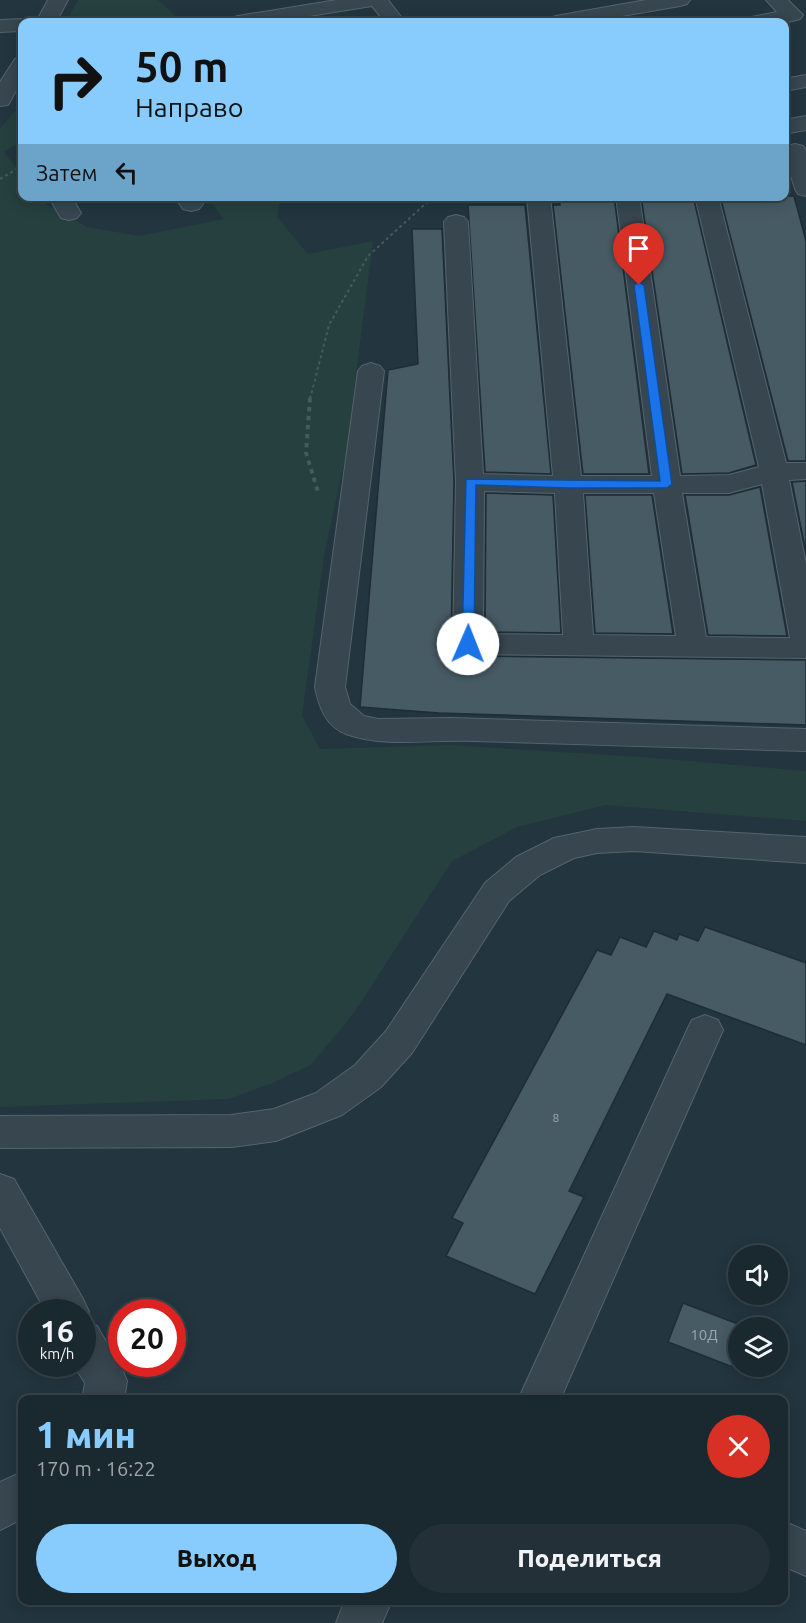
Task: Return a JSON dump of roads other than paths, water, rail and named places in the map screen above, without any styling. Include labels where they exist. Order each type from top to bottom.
[{"type":"street","points":[[47,18],[58,0]]},
{"type":"street","points":[[263,18],[376,0],[392,18]]},
{"type":"street","points":[[612,18],[680,0]]},
{"type":"street","points":[[776,0],[793,15],[776,18]]},
{"type":"street","points":[[0,26],[18,25]]},
{"type":"street","points":[[0,100],[18,70]]},
{"type":"street","points":[[789,84],[806,81]]},
{"type":"street","points":[[789,126],[806,123]]},
{"type":"street","points":[[795,151],[806,189]]},
{"type":"street","points":[[539,201],[568,485],[579,647]]},
{"type":"street","points":[[628,201],[667,484],[693,647]]},
{"type":"street","points":[[707,201],[774,472],[806,641]]},
{"type":"street","points":[[456,222],[470,482],[468,644],[806,648]]},
{"type":"street","points":[[371,371],[346,549],[330,687],[335,709],[354,726],[378,730],[452,729],[806,740]]},
{"type":"street","points":[[470,482],[568,485],[729,484],[774,472],[806,471]]},
{"type":"street","points":[[0,1131],[231,1131],[276,1125],[329,1104],[368,1076],[399,1042],[497,892],[528,866],[566,847],[597,841],[634,839],[806,850]]},
{"type":"street","points":[[542,1395],[705,1030]]},
{"type":"street","points":[[0,1191],[61,1299]]},
{"type":"street","points":[[96,1364],[106,1381],[104,1395]]},
{"type":"street","points":[[0,1508],[18,1496]]},
{"type":"street","points":[[788,1545],[806,1554]]},
{"type":"street","points":[[359,1623],[367,1605]]}]
